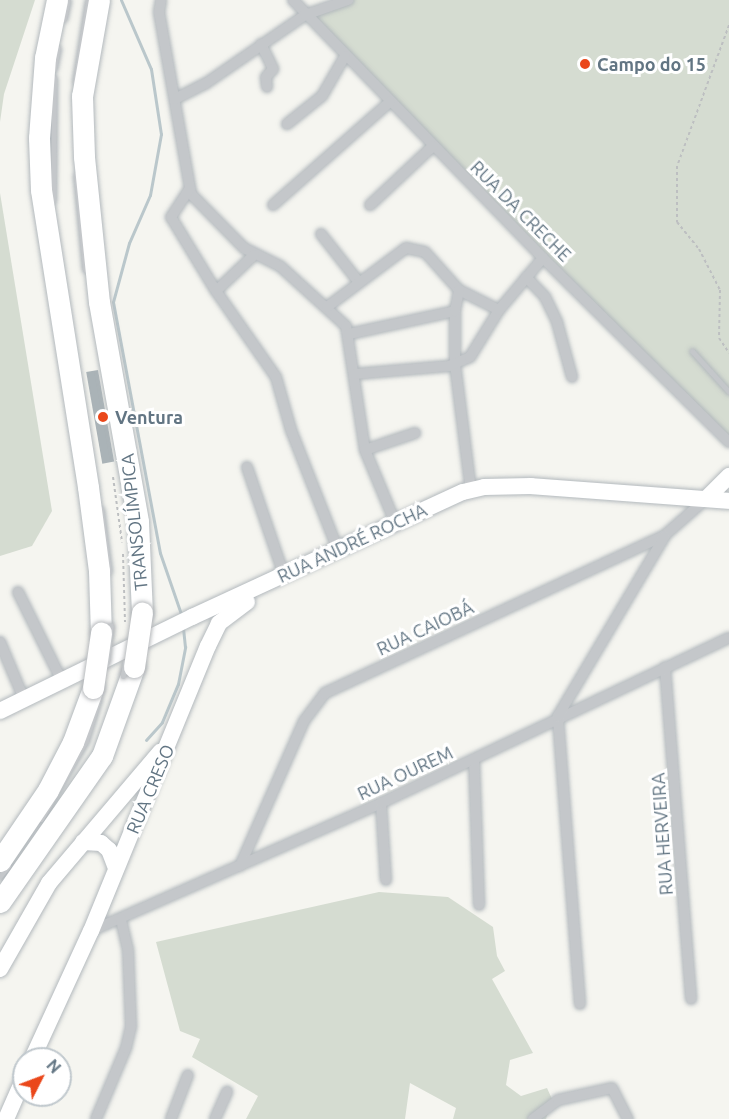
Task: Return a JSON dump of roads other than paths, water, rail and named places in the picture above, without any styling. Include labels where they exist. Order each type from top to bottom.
[{"type":"highway","name":"TRANSOLÍMPICA","points":[[0,903],[14,860],[100,684],[107,624],[88,487],[40,190],[39,138],[45,58],[57,0]]},
{"type":"highway","name":"TRANSOLÍMPICA","points":[[14,860],[102,756],[128,671],[137,604],[138,522],[99,302],[84,157],[82,96],[99,0]]},
{"type":"highway","points":[[0,917],[14,860]]},
{"type":"street","points":[[161,0],[159,12],[190,188],[197,203],[254,255],[280,266],[304,292],[340,318],[349,334],[365,450],[395,522]]},
{"type":"street","name":"RUA DA CRECHE","points":[[293,0],[305,15],[543,258],[729,442]]},
{"type":"street","points":[[174,99],[205,84],[305,15],[348,0]]},
{"type":"street","points":[[261,44],[273,69],[266,77],[267,87]]},
{"type":"street","points":[[287,124],[317,101],[345,56]]},
{"type":"street","points":[[273,205],[390,102]]},
{"type":"street","points":[[370,206],[433,146]]},
{"type":"street","points":[[190,188],[171,217],[216,291],[276,377],[291,430],[338,550]]},
{"type":"street","points":[[321,234],[357,281]]},
{"type":"street","points":[[327,307],[357,281],[399,252],[414,248],[438,263],[459,290],[499,310]]},
{"type":"street","points":[[216,291],[254,255]]},
{"type":"street","points":[[355,375],[455,364],[475,352],[499,310],[543,258]]},
{"type":"street","points":[[526,277],[545,297],[557,322],[572,377]]},
{"type":"street","points":[[459,290],[455,311],[455,364],[471,490]]},
{"type":"street","points":[[349,334],[455,311]]},
{"type":"street","points":[[365,450],[415,433]]},
{"type":"street","points":[[247,467],[284,575]]},
{"type":"street","points":[[706,499],[729,476]]},
{"type":"street","name":"RUA ANDRÉ ROCHA","points":[[0,711],[192,617],[395,522],[471,490],[531,486],[729,501]]},
{"type":"street","name":"RUA CAIOBÁ","points":[[240,867],[304,721],[326,693],[665,535],[706,499]]},
{"type":"street","points":[[580,1004],[558,716],[665,535]]},
{"type":"street","name":"RUA CRESO","points":[[38,1047],[91,932],[219,623],[243,603],[292,580],[314,561]]},
{"type":"street","points":[[18,592],[62,681]]},
{"type":"street","name":"RUA OUREM","points":[[91,932],[240,867],[474,759],[558,716],[729,638]]},
{"type":"street","points":[[0,642],[24,699]]},
{"type":"street","name":"RUA HERVEIRA","points":[[665,668],[691,999]]},
{"type":"street","points":[[0,969],[35,903],[83,842],[171,740]]},
{"type":"street","points":[[474,759],[479,905]]},
{"type":"street","points":[[381,802],[386,880]]},
{"type":"street","points":[[83,842],[101,843],[110,850],[116,868]]},
{"type":"street","points":[[96,1119],[126,1048],[131,1027],[128,950],[121,919]]},
{"type":"street","points":[[171,1119],[188,1076]]},
{"type":"street","points":[[533,1119],[558,1100],[610,1084],[628,1119]]},
{"type":"street","points":[[215,1119],[227,1092]]},
{"type":"lane","points":[[61,29],[68,0]]},
{"type":"lane","points":[[74,106],[75,61],[88,0]]},
{"type":"lane","points":[[54,213],[52,136],[59,39]]},
{"type":"lane","points":[[75,161],[87,279]]},
{"type":"lane","points":[[55,225],[67,300]]},
{"type":"lane","name":"TRANSOLÍMPICA","points":[[91,302],[124,492]]},
{"type":"lane","points":[[692,351],[729,392]]},
{"type":"lane","name":"TRANSOLÍMPICA","points":[[101,504],[110,584]]},
{"type":"lane","name":"TRANSOLÍMPICA","points":[[130,539],[137,604]]},
{"type":"lane","points":[[96,747],[128,671],[128,642]]},
{"type":"lane","points":[[35,828],[60,792],[86,741],[100,684]]},
{"type":"lane","points":[[0,888],[84,766]]},
{"type":"lane","points":[[0,876],[14,860]]},
{"type":"waterway","points":[[121,0],[151,69],[161,134],[150,195],[129,243],[113,302],[160,553],[182,617]]},
{"type":"waterway","points":[[146,740],[162,722],[178,684],[185,647],[183,627]]},
{"type":"place","name":"Campo do 15","points":[[585,64]]},
{"type":"place","name":"Ventura","points":[[103,417]]}]
